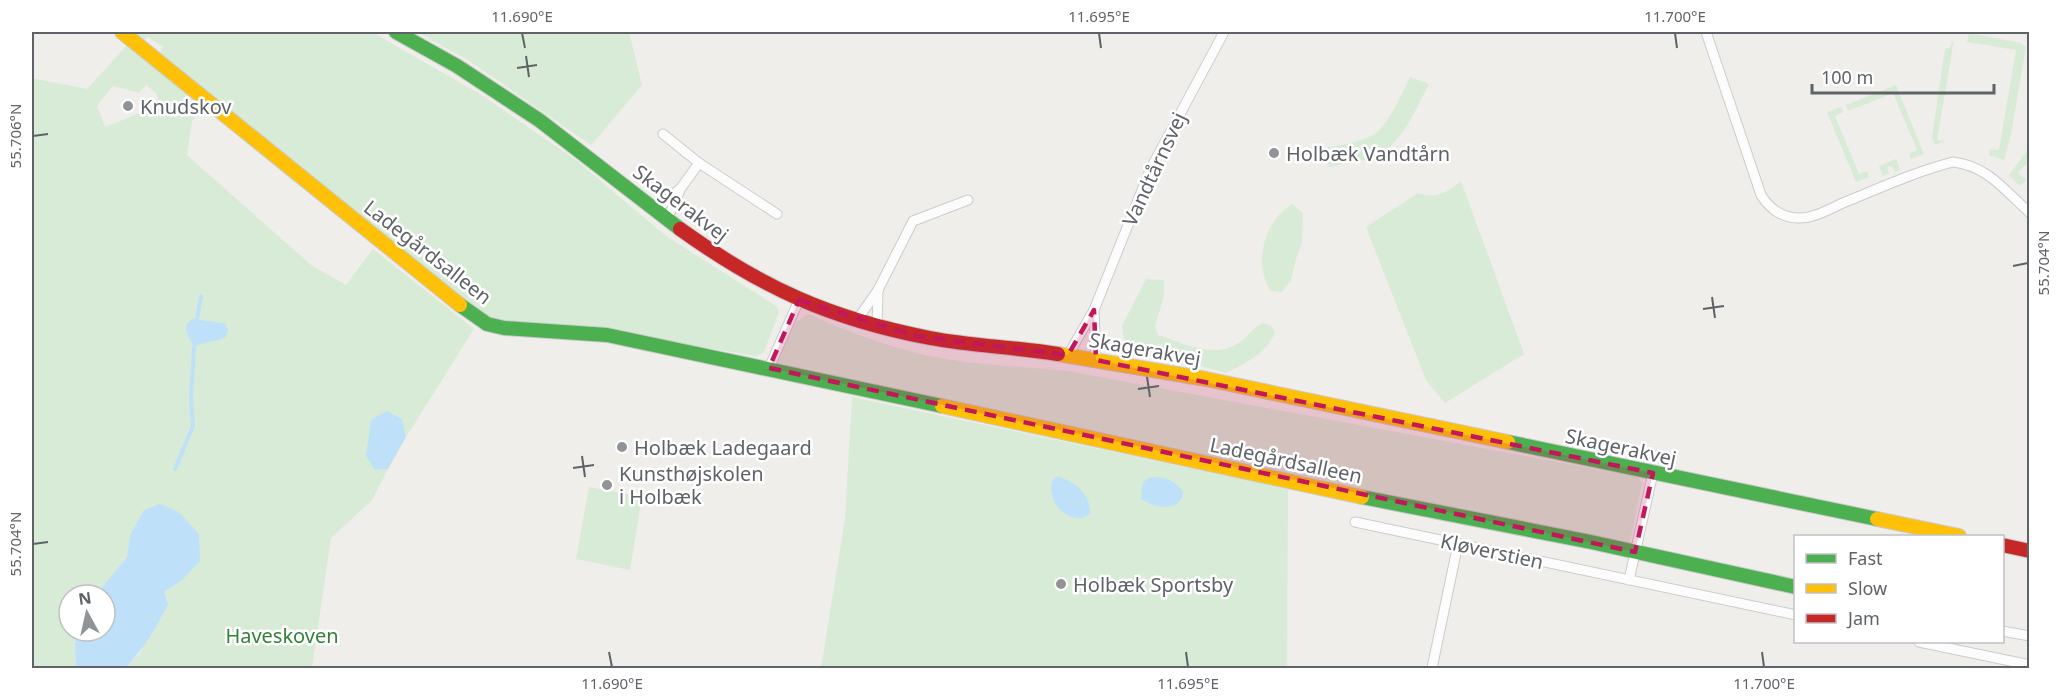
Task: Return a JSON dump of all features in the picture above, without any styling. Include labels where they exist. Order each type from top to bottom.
[{"type":"street","name":"Ladegårdsalleen","points":[[122,32],[487,324],[504,328],[607,335],[769,368],[1309,486],[1794,587]]},
{"type":"street","name":"Skagerakvej","points":[[396,32],[457,66],[532,115],[668,220],[735,267],[799,300],[856,320],[932,338],[1068,355],[1206,379],[1949,535]]},
{"type":"street","name":"Vandtårnsvej","points":[[1068,355],[1094,310],[1150,170],[1224,32]]},
{"type":"street","points":[[1706,32],[1761,195],[1772,209],[1793,218],[1808,217],[1953,162],[1965,163],[1983,171],[2030,213]]},
{"type":"street","points":[[663,134],[699,163],[777,214]]},
{"type":"street","points":[[656,210],[681,188],[699,163]]},
{"type":"street","points":[[668,220],[681,188]]},
{"type":"street","points":[[856,320],[878,290],[913,221],[968,200]]},
{"type":"street","points":[[877,326],[878,290]]},
{"type":"street","points":[[769,368],[799,300]]},
{"type":"street","name":"Vandtårnsvej","points":[[1094,310],[1096,360]]},
{"type":"street","points":[[1629,580],[1653,473]]},
{"type":"street","name":"Kløverstien","points":[[1354,522],[1794,615]]},
{"type":"street","points":[[1432,669],[1458,544]]},
{"type":"street","points":[[2004,545],[2030,551]]},
{"type":"street","points":[[2004,631],[2030,636]]},
{"type":"street","points":[[1924,643],[2030,665]]},
{"type":"highlighted area","points":[[799,300],[917,336],[1068,355],[1094,310],[1096,360],[1653,473],[1635,552],[769,368]]},
{"type":"green space","points":[[128,32],[372,32],[480,94],[576,160],[666,236],[776,306],[779,312],[764,352],[756,356],[643,337],[504,325],[479,313],[159,54],[163,47],[148,37],[142,43]]},
{"type":"green space","points":[[417,32],[629,32],[642,85],[591,145],[468,60]]},
{"type":"green space","points":[[1969,33],[2020,43],[2026,47],[2011,134],[2004,160],[1989,155],[1990,149],[1999,150],[2016,50],[1967,42]]},
{"type":"green space","points":[[1954,40],[1937,140],[1945,141],[1935,145],[1932,137],[1945,49],[1949,48]]},
{"type":"green space","name":"Haveskoven","points":[[129,43],[206,105],[192,121],[187,155],[311,265],[346,285],[373,249],[474,329],[406,437],[402,419],[375,470],[388,469],[372,500],[331,538],[312,668],[125,668],[140,653],[164,592],[181,581],[130,535],[127,557],[106,583],[57,583],[57,643],[75,643],[76,668],[32,668],[32,78],[87,89]],"holes":[[[146,85],[156,93],[160,105],[105,127],[97,106],[113,86],[139,93]]]},
{"type":"green space","points":[[1410,77],[1429,84],[1409,123],[1396,141],[1375,156],[1329,167],[1323,148],[1357,141],[1381,129]]},
{"type":"green space","points":[[1896,85],[1924,154],[1911,159],[1909,154],[1917,150],[1893,93],[1848,111],[1846,105]]},
{"type":"green space","points":[[1841,107],[1843,112],[1835,116],[1859,174],[1867,171],[1869,177],[1856,182],[1827,112]]},
{"type":"green space","points":[[2029,148],[2029,161],[2018,173],[2026,180],[2020,186],[2009,175]]},
{"type":"green space","points":[[1896,159],[1900,170],[1895,172],[1892,166],[1887,167],[1889,174],[1883,176],[1879,166]]},
{"type":"green space","points":[[1461,181],[1524,354],[1445,403],[1426,380],[1366,227],[1418,193],[1436,195]]},
{"type":"green space","points":[[1292,204],[1303,213],[1302,243],[1291,280],[1282,292],[1271,291],[1262,268],[1264,243],[1275,221]]},
{"type":"green space","points":[[1146,279],[1164,280],[1164,296],[1155,326],[1158,335],[1198,348],[1218,350],[1237,344],[1263,323],[1271,326],[1275,333],[1271,341],[1260,352],[1226,373],[1154,353],[1124,339],[1122,326]]},
{"type":"green space","points":[[808,314],[868,338],[930,356],[981,364],[1068,371],[1638,477],[1642,483],[1629,546],[779,366],[777,362],[795,323]]},
{"type":"green space","name":"Holbæk Sportsby","points":[[852,397],[1288,489],[1287,668],[821,668],[845,519]]},
{"type":"green space","points":[[589,487],[642,497],[630,570],[576,559]]},
{"type":"water","points":[[192,319],[224,323],[228,329],[226,337],[202,343],[194,348],[186,325]]},
{"type":"water","points":[[387,411],[402,419],[406,437],[388,469],[375,470],[366,456],[371,420]]},
{"type":"water","points":[[1059,477],[1071,482],[1081,490],[1088,501],[1090,514],[1082,518],[1074,518],[1060,510],[1052,495],[1051,486],[1054,478]]},
{"type":"water","points":[[1154,477],[1171,481],[1181,488],[1183,492],[1178,503],[1166,507],[1152,505],[1141,499],[1142,486],[1146,479]]},
{"type":"water","points":[[160,504],[179,512],[199,534],[200,561],[181,581],[164,592],[168,604],[144,646],[125,668],[76,668],[75,643],[117,643],[117,583],[106,583],[127,557],[130,535],[144,510]]},
{"type":"waterway","points":[[197,320],[201,296]]},
{"type":"waterway","points":[[175,469],[193,426],[191,398],[194,348]]},
{"type":"traffic: fast","points":[[396,32],[457,66],[539,120],[680,229]]},
{"type":"traffic: fast","points":[[460,305],[487,324],[504,328],[607,335],[942,406]]},
{"type":"traffic: fast","points":[[1508,442],[1877,519]]},
{"type":"traffic: fast","points":[[1362,497],[1591,542],[1794,587]]},
{"type":"traffic: slow","points":[[122,32],[460,305]]},
{"type":"traffic: slow","points":[[1058,354],[1206,379],[1508,442]]},
{"type":"traffic: slow","points":[[942,406],[1362,497]]},
{"type":"traffic: slow","points":[[1877,519],[1954,535]]},
{"type":"traffic: jam","points":[[680,229],[710,250],[769,284],[829,311],[930,338],[1058,354]]},
{"type":"traffic: jam","points":[[2004,545],[2030,551]]},
{"type":"place","name":"Knudskov","points":[[128,106]]},
{"type":"place","name":"Holbæk Vandtårn","points":[[1274,153]]},
{"type":"place","name":"Holbæk Ladegaard","points":[[622,447]]},
{"type":"place","name":"Kunsthøjskolen i Holbæk","points":[[607,485]]},
{"type":"place","name":"Holbæk Sportsby","points":[[1061,584]]}]
